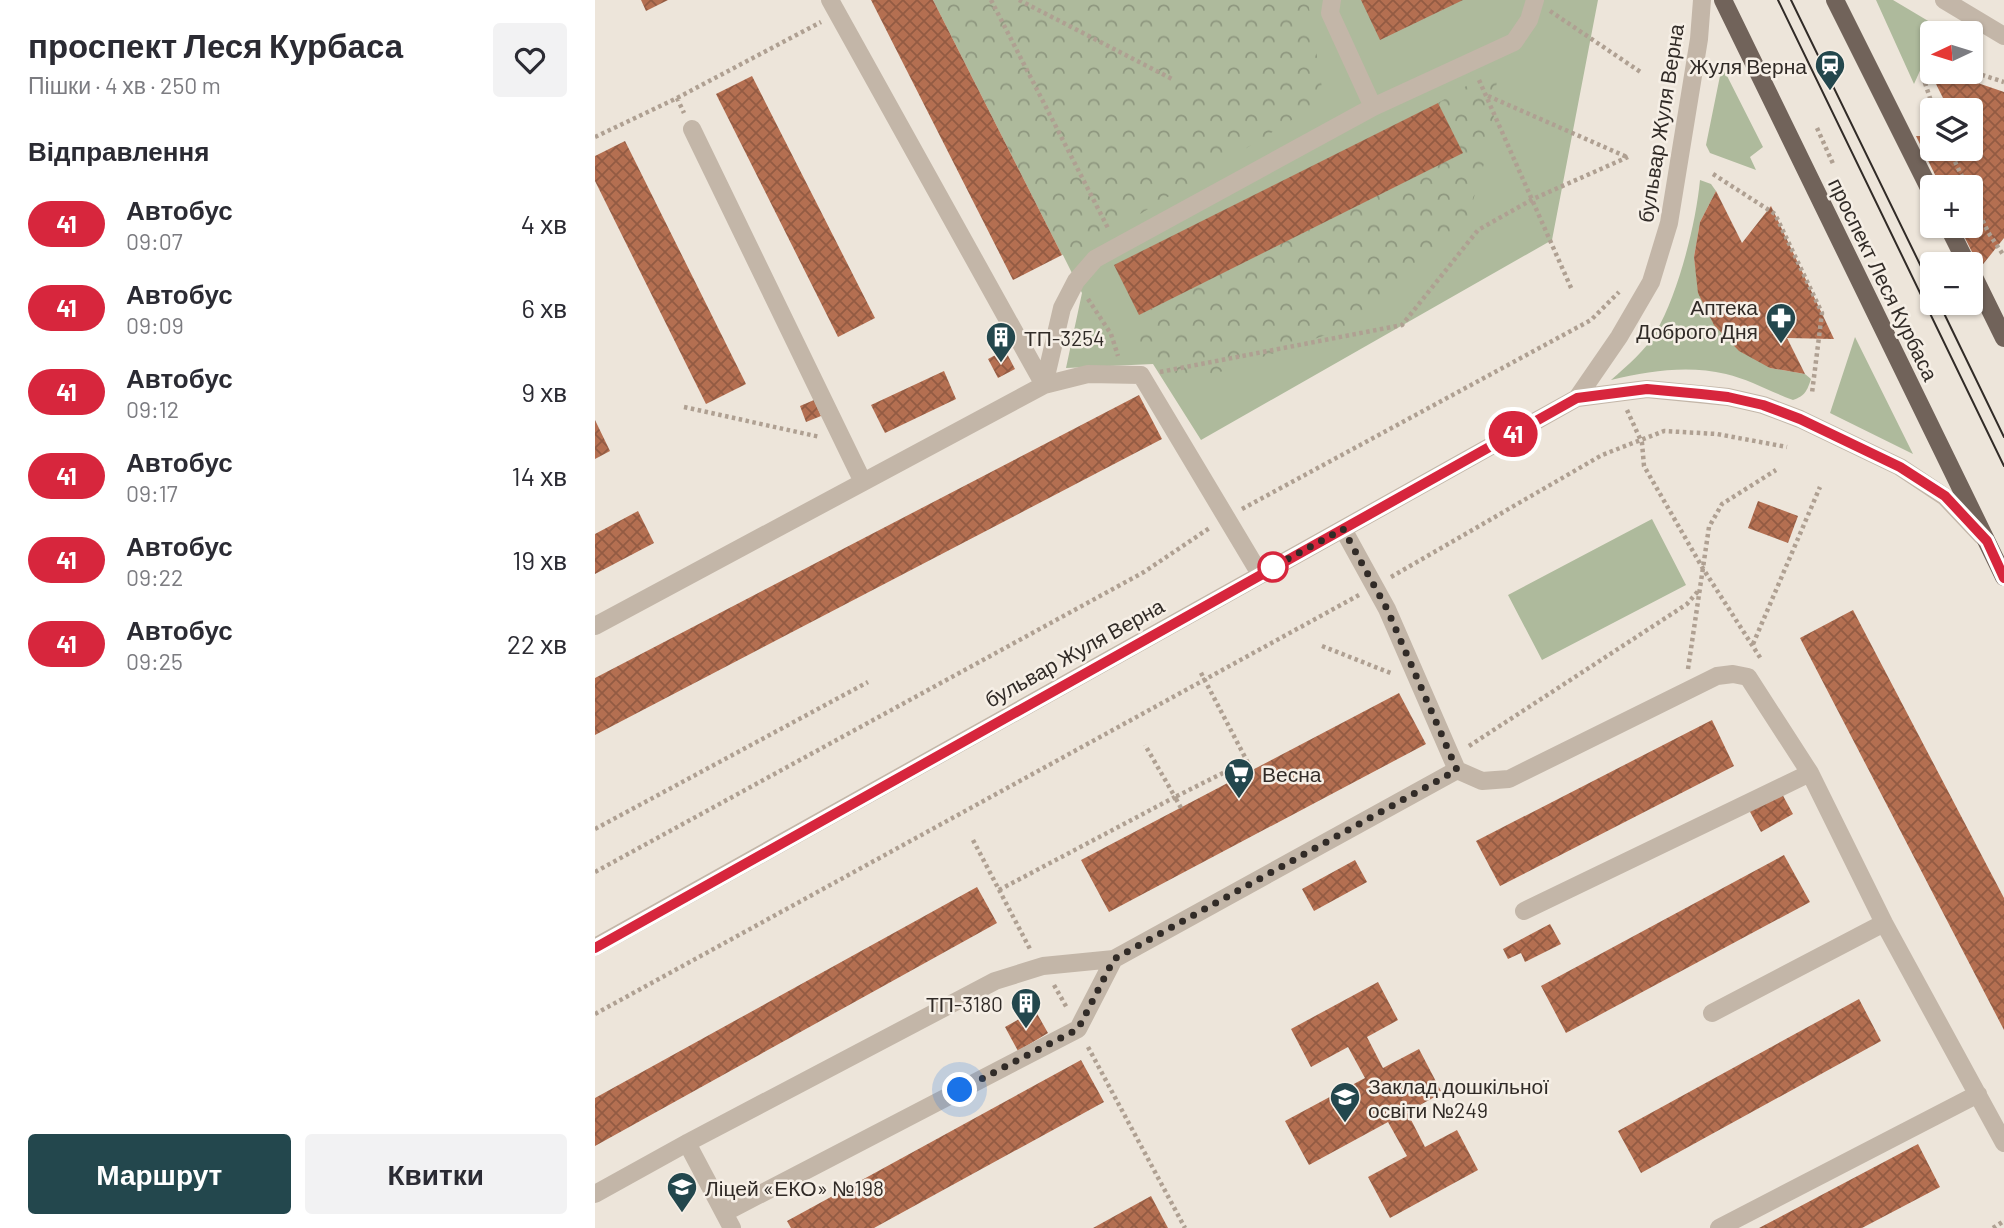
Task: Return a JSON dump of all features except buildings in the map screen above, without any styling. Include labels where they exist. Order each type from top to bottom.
[{"type":"main road","name":"проспект Леся Курбаса","points":[[1723,0],[2004,578]]},
{"type":"main road","points":[[1835,0],[1922,175]]},
{"type":"main road","points":[[1983,295],[2004,338]]},
{"type":"street","points":[[1332,0],[1330,13],[1373,107]]},
{"type":"street","points":[[1044,385],[1062,308],[1076,281],[1095,259],[1373,107],[1514,43],[1529,20],[1535,0]]},
{"type":"street","name":"бульвар Жуля Верна","points":[[1577,398],[1619,337],[1651,282],[1669,223],[1699,39],[1702,0]]},
{"type":"street","points":[[1944,0],[2004,36]]},
{"type":"street","points":[[834,6],[1044,385]]},
{"type":"street","points":[[692,130],[863,482]]},
{"type":"street","points":[[595,625],[1044,385],[1088,374],[1133,375],[1217,517],[1260,574]]},
{"type":"street","name":"бульвар Жуля Верна","points":[[595,947],[1577,398],[1647,389],[1728,397],[1763,405],[1800,419],[1900,467],[1945,496],[1987,541]]},
{"type":"street","points":[[1343,529],[1387,609],[1454,764],[1482,781],[1509,779],[1717,676],[1733,674],[1748,677],[1810,773],[1884,923],[2004,1143]]},
{"type":"street","points":[[595,1194],[995,981],[1043,966],[1114,959],[1454,764]]},
{"type":"street","points":[[1524,911],[1810,773]]},
{"type":"street","points":[[1712,1013],[1884,923]]},
{"type":"street","points":[[687,1143],[728,1220],[1078,1029],[1114,959]]},
{"type":"street","points":[[1719,1228],[1978,1094]]},
{"type":"path","points":[[991,0],[1117,246]]},
{"type":"path","points":[[1019,0],[1174,80]]},
{"type":"path","points":[[1535,0],[1642,73]]},
{"type":"path","points":[[595,137],[677,98],[834,6]]},
{"type":"path","points":[[1470,62],[1572,290]]},
{"type":"path","points":[[1983,75],[2004,82]]},
{"type":"path","points":[[1076,281],[1111,334],[1133,375],[1402,325],[1478,230],[1533,199],[1628,157],[1487,95]]},
{"type":"path","points":[[1817,128],[1834,166]]},
{"type":"path","points":[[1713,174],[1775,214],[1822,313],[1812,393]]},
{"type":"path","points":[[1983,221],[2004,256]]},
{"type":"path","points":[[595,872],[1144,572],[1213,526],[1217,517],[1591,320],[1620,291]]},
{"type":"path","points":[[1620,393],[1641,440],[1644,467],[1702,567],[1763,662],[1752,684]]},
{"type":"path","points":[[684,407],[842,442]]},
{"type":"path","points":[[595,1014],[1375,587],[1602,455],[1664,431],[1717,434],[1787,447]]},
{"type":"path","points":[[1685,692],[1709,527],[1722,504],[1776,470]]},
{"type":"path","points":[[1753,645],[1820,487]]},
{"type":"path","points":[[1454,764],[1687,604],[1699,590]]},
{"type":"path","points":[[1322,646],[1393,674],[1402,683]]},
{"type":"path","points":[[1200,671],[1252,770]]},
{"type":"path","points":[[595,829],[868,682]]},
{"type":"path","points":[[1145,745],[1181,808]]},
{"type":"path","points":[[999,890],[1247,761]]},
{"type":"path","points":[[1993,1228],[2004,1221]]},
{"type":"green space","points":[[933,0],[1312,0],[1309,7],[1324,100],[1095,242],[1062,255]]},
{"type":"green space","points":[[935,0],[1598,0],[1552,240],[1201,440],[1153,364],[1066,368],[1082,293]]},
{"type":"green space","points":[[1876,0],[1893,0],[1928,21],[1920,21],[1920,71],[1914,84]]},
{"type":"green space","points":[[1722,66],[1763,147],[1750,157],[1756,170],[1710,153],[1706,145]]},
{"type":"green space","points":[[1498,67],[1492,137],[1466,224],[1340,330],[1186,384],[1132,342],[1139,315],[1462,153],[1438,103]]},
{"type":"green space","points":[[1700,180],[1711,184],[1716,191],[1700,222],[1694,257],[1699,293],[1770,368],[1805,374],[1811,379],[1805,393],[1800,397],[1793,400],[1751,382],[1711,371],[1654,372],[1611,380],[1647,345],[1664,316],[1685,258]]},
{"type":"green space","points":[[1855,337],[1913,454],[1830,413]]},
{"type":"green space","points":[[1652,519],[1686,585],[1542,660],[1508,595]]},
{"type":"tram line","points":[[1778,0],[2004,466]]},
{"type":"tram line","points":[[1791,0],[1920,264]]},
{"type":"tram line","points":[[1945,315],[2004,437]]},
{"type":"bus line","name":"41","points":[[595,948],[1577,398],[1647,389],[1701,394],[1763,405],[1800,419],[1900,467],[1945,496],[1987,541],[2004,578]]},
{"type":"place","name":"Жуля Верна","points":[[1830,92]]},
{"type":"place","name":"Аптека Доброго Дня","points":[[1781,345]]},
{"type":"place","name":"ТП-3254","points":[[1001,364]]},
{"type":"place","name":"Весна","points":[[1239,800]]},
{"type":"place","name":"ТП-3180","points":[[1026,1030]]},
{"type":"place","name":"Заклад дошкільної освіти №249","points":[[1345,1124]]},
{"type":"place","name":"Ліцей «ЕКО» №198","points":[[682,1214]]},
{"type":"route","points":[[960,1090],[1078,1029],[1114,959],[1457,770],[1387,609],[1343,529],[1273,567]]}]
